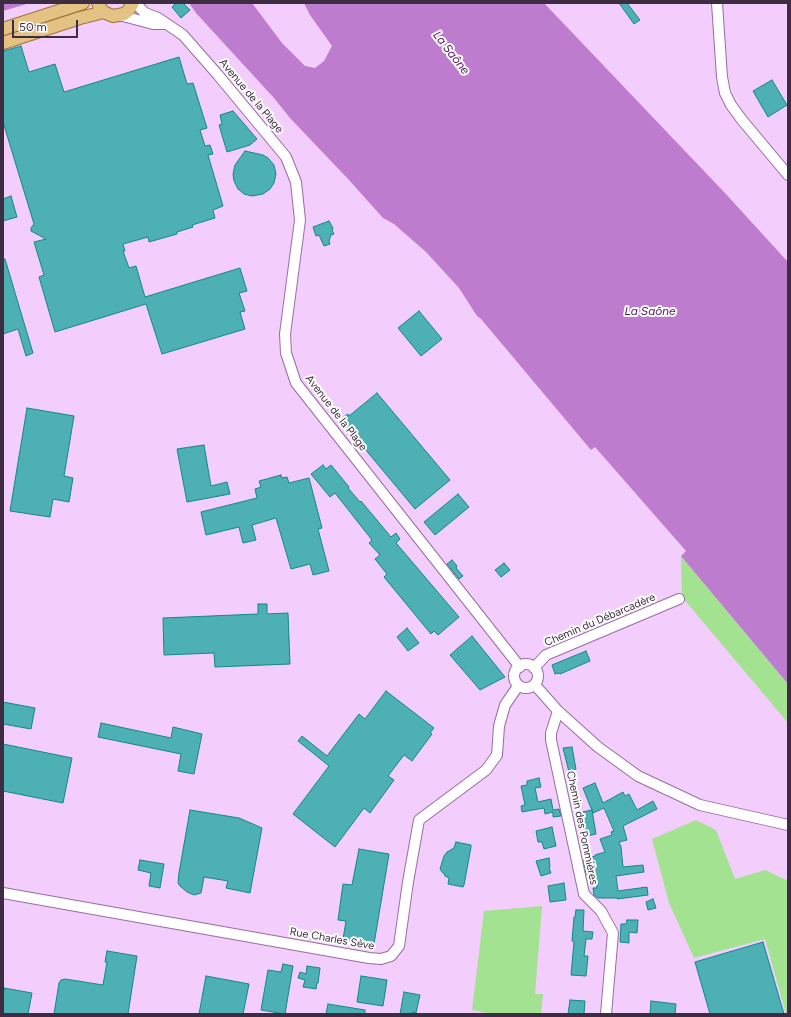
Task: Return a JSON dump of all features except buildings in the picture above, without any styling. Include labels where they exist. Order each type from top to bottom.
[{"type":"main road","points":[[3,29],[83,3]]},
{"type":"main road","points":[[3,43],[80,18],[101,7],[113,16],[124,14],[134,3]]},
{"type":"street","name":"Avenue de la Plage","points":[[134,3],[144,13],[158,18],[183,35],[286,157],[296,182],[300,220],[285,334],[286,353],[296,382],[520,666]]},
{"type":"street","points":[[717,3],[722,77],[725,94],[742,120],[786,169]]},
{"type":"street","name":"Avenue de la Plage","points":[[118,15],[153,24],[168,25]]},
{"type":"street","name":"Chemin du Débarcadère","points":[[534,668],[546,656],[679,599]]},
{"type":"street","points":[[527,665],[534,668],[538,674],[535,685],[527,688],[518,686],[514,678],[516,670],[520,666],[527,665]]},
{"type":"street","points":[[535,685],[558,711],[598,747],[638,776],[700,805],[788,825]]},
{"type":"street","name":"Rue Charles Sève","points":[[3,893],[369,958],[381,959],[391,956],[399,946],[419,820],[486,770],[497,755],[499,726],[505,705],[518,686]]},
{"type":"street","name":"Chemin des Pommières","points":[[558,711],[551,733],[551,740],[584,894],[601,910],[613,933],[606,1014]]},
{"type":"green space","points":[[681,556],[788,684],[788,723],[682,597]]},
{"type":"green space","points":[[696,820],[716,830],[735,879],[765,870],[788,881],[788,1014],[786,1014],[765,939],[694,958],[669,903],[652,839]]},
{"type":"green space","points":[[542,906],[535,994],[543,994],[541,1014],[492,1014],[472,1010],[484,911]]},
{"type":"water","points":[[3,3],[30,3],[3,11]]},
{"type":"water","name":"La Saône","points":[[189,3],[252,3],[282,43],[305,66],[315,68],[324,61],[332,46],[310,15],[304,3],[544,3],[724,192],[788,262],[788,684],[681,556],[686,551],[595,447],[591,450],[477,316],[459,288],[426,252],[394,224],[383,218],[290,118],[274,98],[196,13]]}]
